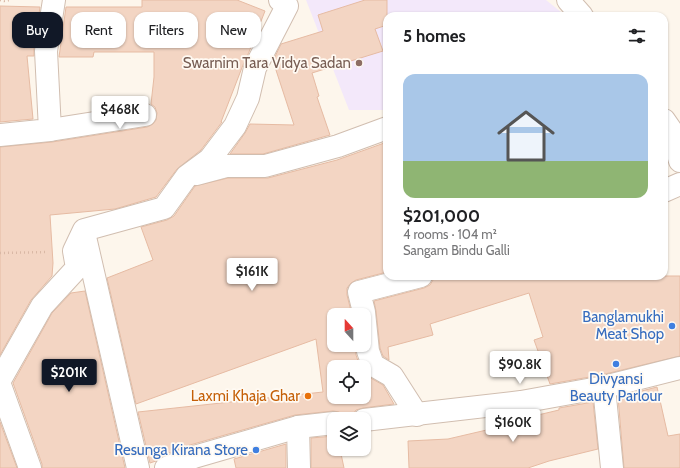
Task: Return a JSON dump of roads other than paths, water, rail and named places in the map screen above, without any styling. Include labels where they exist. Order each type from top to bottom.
[{"type":"street","points":[[50,130],[46,51],[54,0]]},
{"type":"street","points":[[0,380],[42,306],[77,268],[74,251],[84,230],[164,208],[187,176],[210,159],[235,126],[248,98],[255,68],[287,6],[280,0]]},
{"type":"street","points":[[568,0],[578,12]]},
{"type":"street","points":[[0,135],[50,130],[145,115]]},
{"type":"street","points":[[668,126],[671,130],[680,161]]},
{"type":"street","points":[[187,176],[226,166],[265,166],[338,146],[383,129]]},
{"type":"street","points":[[668,189],[680,184]]},
{"type":"street","points":[[84,230],[138,468]]},
{"type":"street","points":[[406,280],[359,292],[364,312],[368,351],[373,365],[392,376],[417,414]]},
{"type":"street","points":[[371,419],[522,402],[604,387],[680,368]]},
{"type":"street","points":[[0,385],[30,468]]},
{"type":"street","points":[[604,387],[612,468]]},
{"type":"street","points":[[166,468],[194,457],[298,427],[327,424]]},
{"type":"street","points":[[298,427],[299,468]]},
{"type":"place","name":"Swarnim Tara Vidya Sadan","points":[[359,63]]},
{"type":"place","name":"Banglamukhi Meat Shop","points":[[672,326]]},
{"type":"place","name":"Divyansi Beauty Parlour","points":[[616,364]]},
{"type":"place","name":"Laxmi Khaja Ghar","points":[[308,396]]},
{"type":"place","name":"Resunga Kirana Store","points":[[256,450]]}]
